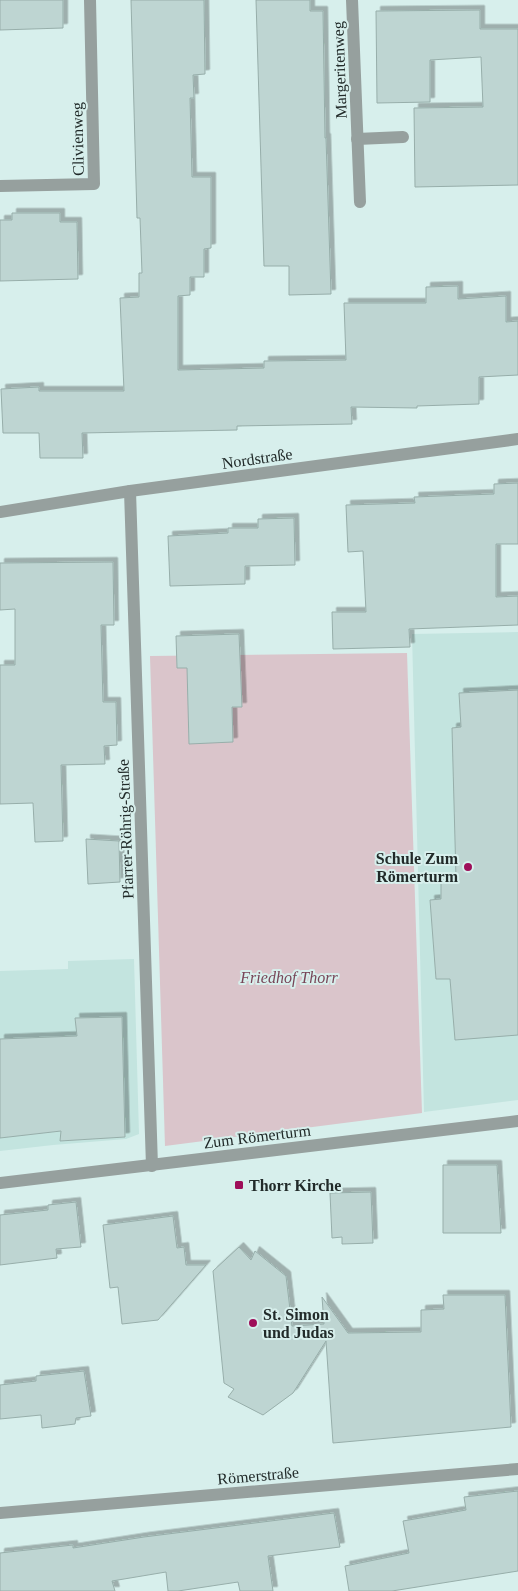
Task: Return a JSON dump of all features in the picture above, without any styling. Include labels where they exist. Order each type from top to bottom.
[{"type":"street","name":"Clivienweg","points":[[0,186],[94,184],[90,0]]},
{"type":"street","name":"Margeritenweg","points":[[352,0],[360,202]]},
{"type":"street","name":"Margeritenweg","points":[[358,139],[402,137]]},
{"type":"street","name":"Nordstraße","points":[[0,512],[130,491],[518,439]]},
{"type":"street","name":"Pfarrer-Röhrig-Straße","points":[[130,491],[152,1166]]},
{"type":"street","name":"Zum Römerturm","points":[[0,1183],[518,1121]]},
{"type":"street","name":"Römerstraße","points":[[0,1514],[518,1469]]},
{"type":"shaded area","name":"Schule Zum Römerturm","points":[[518,632],[518,1100],[424,1112],[412,634]]},
{"type":"shaded area","points":[[134,959],[139,1134],[126,1139],[0,1151],[0,971],[68,969],[68,961]]},
{"type":"green space","name":"Friedhof Thorr","points":[[407,653],[422,1113],[165,1146],[150,656]]},
{"type":"building","points":[[0,0],[63,0],[63,28],[0,30]]},
{"type":"building","points":[[131,0],[204,0],[205,74],[193,75],[194,98],[190,98],[192,177],[211,177],[211,248],[204,249],[204,277],[190,277],[190,295],[178,296],[178,370],[264,368],[264,361],[346,360],[344,303],[426,303],[426,287],[458,286],[458,299],[506,296],[506,322],[518,321],[518,375],[479,377],[479,404],[417,406],[417,408],[351,407],[352,424],[237,426],[237,430],[82,433],[83,458],[40,458],[39,433],[3,433],[1,389],[39,387],[39,391],[124,391],[120,298],[139,297],[139,273],[142,273],[140,218],[137,218]]},
{"type":"building","points":[[256,0],[310,0],[310,11],[323,11],[325,138],[331,294],[289,295],[289,266],[264,266]]},
{"type":"building","points":[[480,10],[480,29],[518,29],[518,185],[415,187],[414,108],[483,107],[481,57],[430,60],[430,102],[377,103],[376,11]]},
{"type":"building","points":[[12,213],[60,213],[60,222],[77,222],[78,279],[0,281],[0,220],[12,220]]},
{"type":"building","points":[[518,483],[518,544],[496,544],[496,597],[518,596],[518,625],[409,629],[410,647],[333,649],[332,612],[366,612],[363,551],[348,552],[346,505],[415,503],[414,497],[494,494],[494,484]]},
{"type":"building","points":[[294,518],[295,565],[245,566],[245,584],[170,586],[168,536],[228,533],[228,528],[258,528],[258,519]]},
{"type":"building","points":[[113,562],[114,625],[101,625],[103,702],[116,702],[117,745],[104,746],[105,764],[61,765],[63,841],[35,842],[33,803],[0,804],[0,665],[15,665],[15,609],[0,610],[0,563]]},
{"type":"building","points":[[239,634],[242,707],[232,707],[233,742],[189,744],[187,668],[177,668],[176,636]]},
{"type":"building","points":[[518,690],[518,1035],[455,1040],[450,979],[436,979],[430,900],[441,899],[441,879],[456,878],[452,728],[461,727],[459,693]]},
{"type":"building","points":[[86,839],[119,841],[120,882],[88,884]]},
{"type":"building","points":[[122,1017],[125,1137],[60,1141],[61,1131],[0,1138],[0,1039],[77,1036],[75,1018]]},
{"type":"building","points":[[443,1165],[497,1165],[501,1233],[443,1233]]},
{"type":"building","points":[[371,1192],[373,1243],[342,1244],[342,1237],[332,1238],[330,1193]]},
{"type":"building","points":[[76,1202],[81,1247],[56,1249],[57,1258],[0,1265],[0,1215],[48,1210],[48,1205]]},
{"type":"building","points":[[173,1216],[177,1248],[184,1247],[186,1265],[206,1265],[158,1320],[122,1324],[118,1287],[110,1288],[103,1225]]},
{"type":"building","points":[[239,1247],[251,1260],[255,1251],[286,1276],[292,1326],[324,1324],[322,1297],[348,1333],[421,1332],[421,1310],[444,1309],[443,1295],[505,1295],[511,1427],[333,1443],[326,1341],[293,1393],[263,1415],[228,1397],[234,1389],[224,1383],[213,1271]]},
{"type":"building","points":[[84,1371],[91,1416],[76,1418],[75,1424],[42,1428],[41,1415],[0,1419],[0,1385],[36,1381],[36,1376]]},
{"type":"building","points":[[518,1491],[518,1571],[392,1591],[349,1591],[345,1566],[409,1553],[403,1521],[466,1510],[464,1497]]},
{"type":"building","points":[[334,1513],[340,1547],[268,1556],[273,1591],[240,1591],[238,1582],[168,1591],[166,1572],[112,1581],[115,1591],[0,1591],[0,1553],[73,1545],[73,1548]]},
{"type":"place","name":"Schule Zum Römerturm","points":[[468,867]]},
{"type":"place","name":"Thorr Kirche","points":[[239,1185]]},
{"type":"place","name":"St. Simon und Judas","points":[[253,1323]]}]
